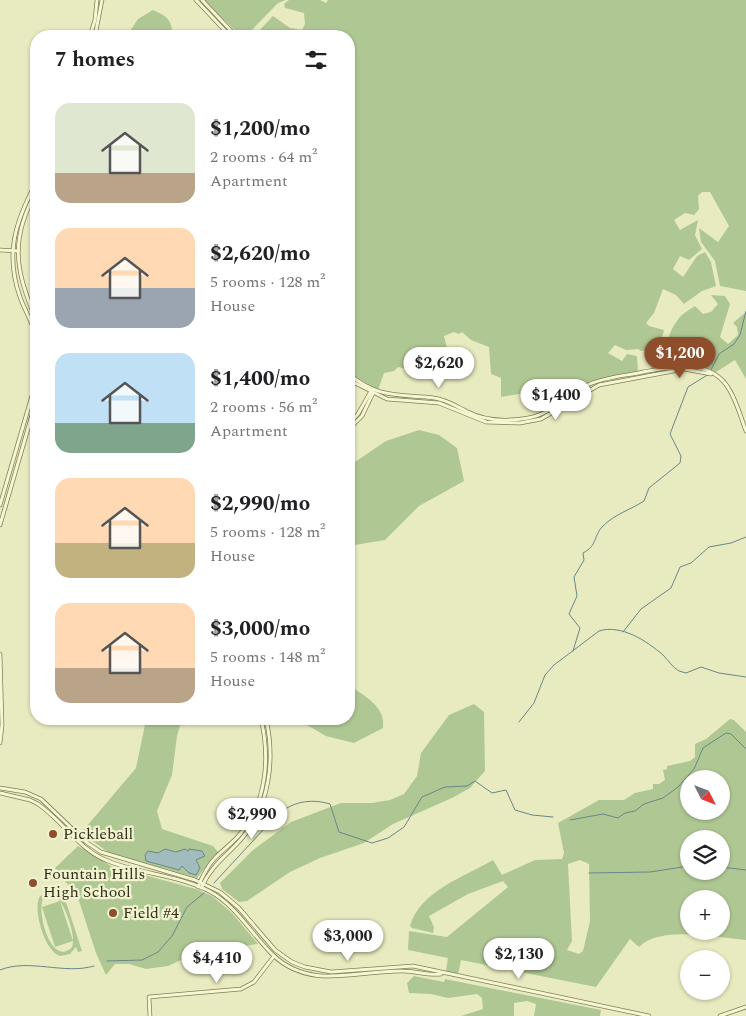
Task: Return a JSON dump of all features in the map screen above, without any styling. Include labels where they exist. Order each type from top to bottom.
[{"type":"street","points":[[92,30],[97,0]]},
{"type":"street","points":[[96,30],[102,0]]},
{"type":"street","points":[[196,0],[227,29]]},
{"type":"street","points":[[202,0],[227,29]]},
{"type":"street","points":[[30,196],[18,222],[13,251],[16,286],[30,322]]},
{"type":"street","points":[[30,205],[22,223],[18,251],[22,284],[30,305]]},
{"type":"street","points":[[0,250],[18,251]]},
{"type":"street","points":[[355,383],[389,396],[440,399],[490,420],[519,419],[548,411],[587,386],[600,380],[690,366],[705,369],[729,389],[746,431]]},
{"type":"street","points":[[355,378],[373,391]]},
{"type":"street","points":[[355,417],[373,391]]},
{"type":"street","points":[[355,423],[362,416],[373,391]]},
{"type":"street","points":[[0,505],[30,402]]},
{"type":"street","points":[[0,525],[30,422]]},
{"type":"street","points":[[0,654],[2,725],[0,743]]},
{"type":"street","points":[[200,887],[216,857],[245,828],[259,801],[264,782],[266,759],[262,725]]},
{"type":"street","points":[[202,882],[216,862],[239,841],[251,826],[264,799],[269,759],[266,725]]},
{"type":"street","points":[[0,788],[25,792],[41,799],[86,842],[101,852],[202,882],[220,892],[233,902],[278,952],[292,962],[314,970],[331,972],[403,966],[436,971],[440,974]]},
{"type":"street","points":[[0,793],[30,800],[38,804],[80,844],[108,861],[200,887],[215,894],[230,906],[274,956],[295,970],[328,978],[403,970],[440,974],[649,1016]]},
{"type":"street","points":[[150,1016],[149,998],[241,989],[254,982],[278,952]]},
{"type":"street","points":[[328,978],[344,975],[348,971]]},
{"type":"street","points":[[720,1016],[746,1007]]},
{"type":"green space","points":[[203,0],[286,0],[278,3],[252,30],[235,30]]},
{"type":"green space","points":[[289,0],[320,0],[326,3],[328,0],[746,0],[746,291],[720,286],[715,261],[701,242],[699,228],[718,242],[729,226],[710,192],[702,192],[698,196],[699,209],[694,215],[685,213],[674,220],[680,230],[698,220],[695,235],[702,249],[689,260],[680,256],[673,269],[683,277],[697,256],[705,252],[711,262],[716,286],[702,291],[684,304],[676,295],[663,289],[654,313],[646,323],[649,326],[664,330],[659,342],[649,349],[641,351],[638,349],[626,350],[615,345],[608,353],[622,361],[627,354],[637,356],[638,373],[602,379],[541,413],[530,397],[519,394],[501,397],[501,378],[491,374],[489,347],[471,340],[462,332],[459,334],[454,332],[444,336],[447,348],[426,354],[423,374],[412,374],[412,370],[398,367],[394,371],[384,373],[378,390],[355,377],[355,30],[302,30],[305,24],[304,13],[285,8],[284,4]]},
{"type":"green space","points":[[153,10],[168,19],[172,30],[131,30],[138,19]]},
{"type":"green space","points":[[273,16],[290,28],[302,30],[260,30]]},
{"type":"green space","points":[[711,295],[725,296],[730,304],[720,337],[728,344],[738,335],[737,327],[733,323],[746,312],[746,379],[735,360],[716,372],[688,364],[652,370],[650,358],[663,349],[673,327],[685,312],[695,306],[703,314],[711,312],[718,304]]},
{"type":"green space","points":[[419,430],[439,435],[457,448],[464,481],[419,506],[385,540],[355,545],[355,462],[386,441]]},
{"type":"green space","points":[[355,689],[373,702],[381,714],[383,728],[354,743],[326,736],[307,725],[355,725]]},
{"type":"green space","points":[[474,704],[484,712],[485,771],[470,788],[393,824],[364,843],[320,858],[290,872],[247,901],[239,902],[222,889],[220,883],[253,850],[291,822],[341,803],[372,803],[390,800],[404,794],[417,776],[421,753],[449,715]]},
{"type":"green space","points":[[730,719],[734,720],[746,732],[746,940],[730,938],[730,890],[680,890],[680,935],[661,936],[649,940],[639,947],[630,939],[596,987],[461,960],[458,974],[446,971],[448,958],[408,950],[409,931],[447,937],[508,887],[503,881],[468,894],[429,916],[434,927],[433,933],[412,928],[410,926],[415,914],[423,903],[444,886],[493,860],[502,875],[535,860],[562,859],[564,853],[558,823],[599,800],[624,800],[635,793],[653,789],[653,784],[659,784],[665,780],[663,770],[667,769],[667,766],[690,761],[695,757],[695,744],[706,739]],"holes":[[[580,860],[589,864],[590,921],[583,951],[579,954],[567,950],[572,941],[568,864]]]},
{"type":"green space","points":[[145,725],[180,725],[172,775],[157,811],[162,829],[213,846],[218,852],[197,878],[108,852],[81,833],[136,768]]},
{"type":"green space","points":[[78,846],[111,866],[196,889],[212,896],[232,913],[258,944],[244,946],[214,961],[181,960],[168,966],[146,969],[129,964],[115,964],[106,975],[96,953],[78,898],[55,868]]},
{"type":"green space","points":[[52,891],[59,893],[65,899],[82,951],[78,952],[76,947],[70,954],[60,956],[49,947],[39,920],[38,902],[40,896]],"holes":[[[54,895],[58,898],[65,911],[73,935],[72,947],[64,952],[58,950],[52,944],[43,923],[42,903],[44,897]]]},
{"type":"green space","points":[[60,901],[73,941],[55,947],[42,907]]},
{"type":"green space","points":[[414,976],[444,982],[445,979],[601,1010],[600,1016],[534,1016],[536,1004],[527,1001],[514,1003],[514,1016],[461,1016],[483,1009],[482,998],[477,994],[448,998],[431,994],[409,993],[407,983]]},
{"type":"water","points":[[165,849],[176,852],[185,849],[188,851],[189,849],[202,851],[205,856],[196,860],[200,868],[196,875],[189,873],[182,866],[179,870],[146,861],[145,855],[148,851],[158,853]]},
{"type":"waterway","points":[[711,370],[719,354],[734,344],[740,335],[746,311]]},
{"type":"waterway","points":[[573,651],[580,628],[569,614],[577,596],[574,577],[584,560],[583,553],[591,547],[603,526],[618,515],[644,501],[649,488],[680,463],[681,456],[670,434],[688,387],[709,374]]},
{"type":"waterway","points":[[623,632],[641,609],[671,588],[680,567],[691,563],[709,547],[731,543],[746,537]]},
{"type":"waterway","points":[[519,722],[534,703],[545,675],[554,665],[599,631],[607,629],[625,632],[642,639],[663,655],[679,671],[686,673],[701,667],[719,673],[746,677]]},
{"type":"waterway","points":[[570,820],[603,814],[618,818],[625,813],[635,811],[644,804],[663,798],[678,787],[694,769],[703,748],[726,733],[731,734],[746,749]]},
{"type":"waterway","points":[[214,883],[276,816],[288,807],[301,802],[315,801],[330,804],[339,832],[372,843],[388,838],[404,827],[422,797],[445,787],[467,786],[475,781],[492,793],[506,790],[515,810],[532,815],[553,817]]},
{"type":"waterway","points":[[589,873],[650,872],[680,867]]},
{"type":"waterway","points":[[730,868],[746,870]]},
{"type":"waterway","points":[[107,961],[142,960],[158,952],[172,936],[187,907],[204,893]]},
{"type":"waterway","points":[[0,970],[23,966],[71,969],[94,966]]},
{"type":"place","name":"Pickleball","points":[[53,834]]},
{"type":"place","name":"Fountain Hills High School","points":[[33,883]]},
{"type":"place","name":"Field #4","points":[[113,913]]}]
